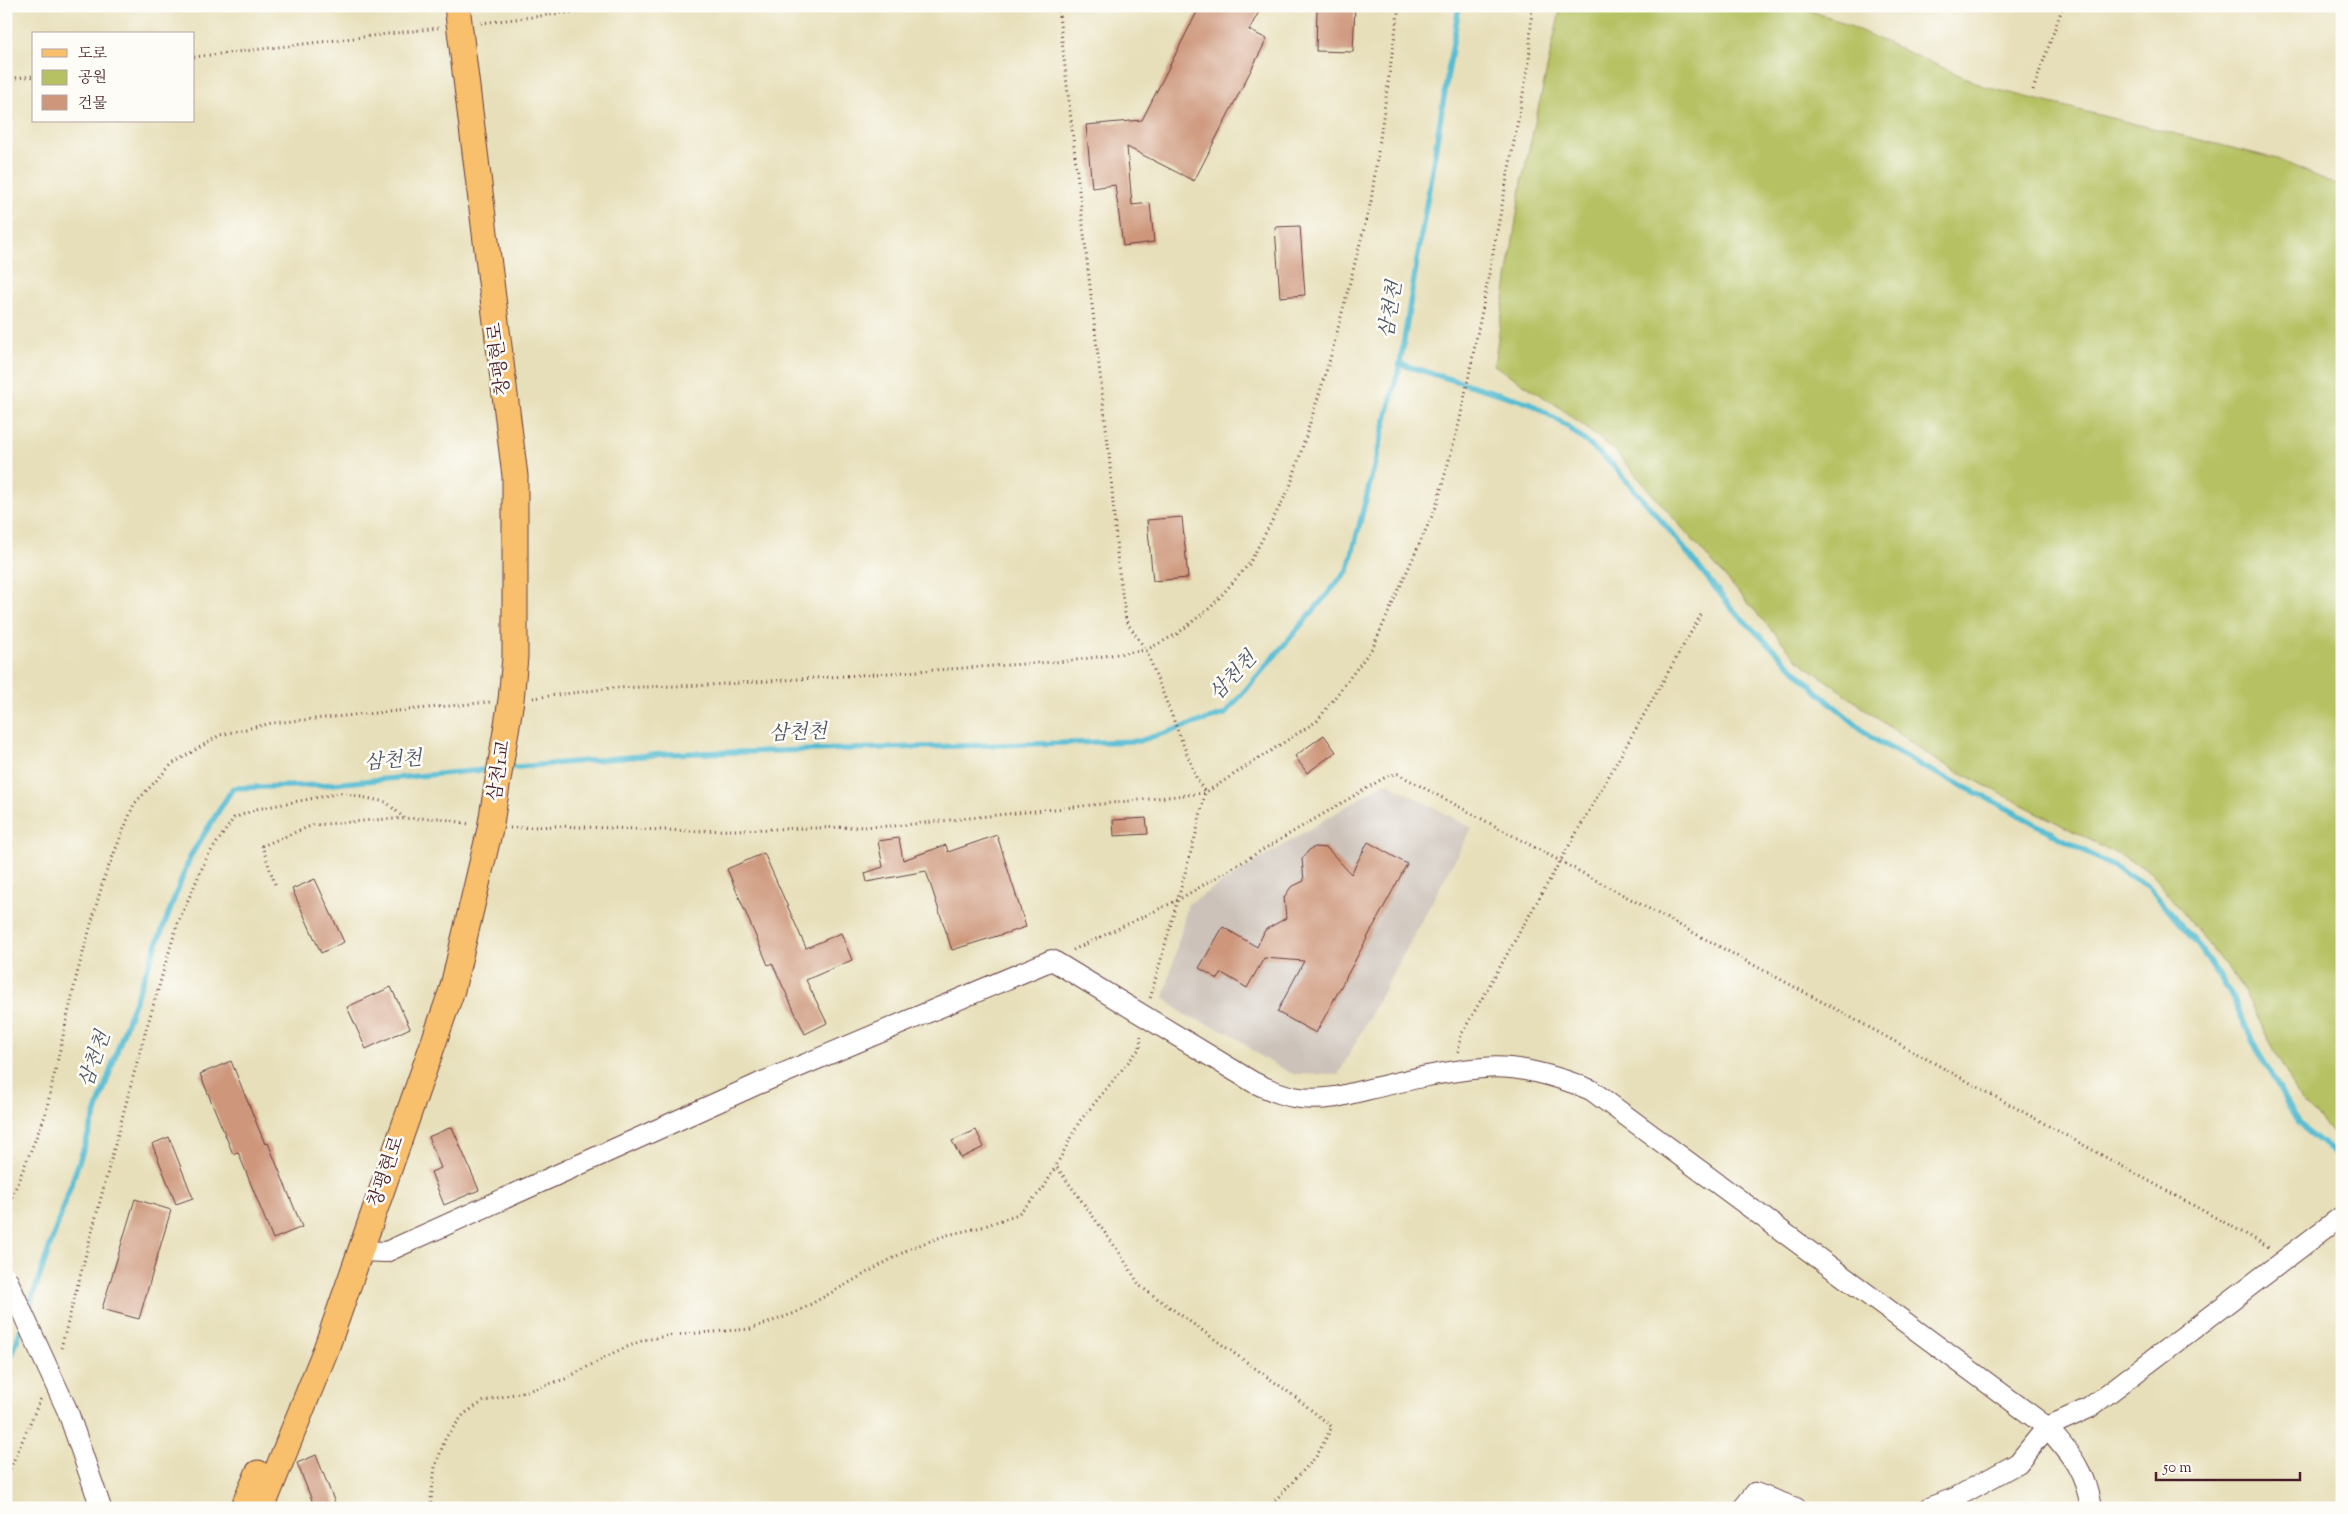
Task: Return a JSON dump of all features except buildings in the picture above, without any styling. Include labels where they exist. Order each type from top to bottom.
[{"type":"main road","name":"창평현로","points":[[458,16],[514,476],[515,657],[510,706]]},
{"type":"main road","name":"삼천1교","points":[[490,829],[510,706]]},
{"type":"main road","name":"창평현로","points":[[262,1508],[326,1349],[452,990],[490,829]]},
{"type":"main road","points":[[243,1508],[269,1449],[303,1407]]},
{"type":"street","points":[[360,1251],[386,1252],[758,1084],[1052,960],[1253,1082],[1278,1094],[1298,1099],[1317,1100],[1336,1097],[1484,1067],[1532,1071],[1569,1080],[1591,1090],[2047,1427],[2077,1462],[2091,1508]]},
{"type":"street","points":[[1928,1508],[1955,1498],[2018,1463],[2047,1427],[2089,1408],[2342,1216]]},
{"type":"street","points":[[6,1277],[68,1412],[101,1508]]},
{"type":"street","points":[[1743,1508],[1755,1493],[1796,1508]]},
{"type":"path","points":[[195,57],[458,16],[625,6]]},
{"type":"path","points":[[430,1508],[435,1467],[446,1437],[464,1414],[484,1401],[527,1391],[565,1379],[615,1352],[644,1340],[673,1335],[750,1329],[795,1313],[911,1248],[1018,1214],[1043,1189],[1079,1122],[1140,1048],[1144,1016],[1178,900],[1205,792],[1196,777],[1146,650],[1126,620],[1118,565],[1109,453],[1058,6]]},
{"type":"path","points":[[6,1211],[45,1116],[77,974],[104,878],[134,804],[172,764],[220,736],[272,722],[510,706],[612,688],[710,685],[1069,661],[1146,650],[1177,634],[1211,607],[1249,564],[1290,488],[1330,359],[1371,201],[1400,6]]},
{"type":"path","points":[[275,884],[262,846],[313,825],[404,818],[438,818],[490,829],[556,826],[691,831],[894,826],[1205,792],[1317,721],[1373,647],[1436,507],[1470,370],[1529,62],[1532,6]]},
{"type":"path","points":[[2033,90],[2063,6]]},
{"type":"path","points":[[6,79],[32,76]]},
{"type":"path","points":[[1454,1072],[1461,1035],[1702,613]]},
{"type":"path","points":[[1052,960],[1178,900],[1389,775],[1398,774],[1843,1013],[2286,1257]]},
{"type":"path","points":[[59,1352],[141,1047],[177,925],[207,857],[234,818],[266,807],[341,793],[386,802],[404,818]]},
{"type":"path","points":[[1056,1166],[1119,1252],[1140,1286],[1294,1396],[1332,1427],[1316,1457],[1268,1508]]},
{"type":"path","points":[[6,1478],[41,1398]]},
{"type":"shaded area","points":[[1386,782],[1472,828],[1338,1075],[1293,1074],[1263,1058],[1230,1033],[1185,1015],[1164,998],[1188,904]]},
{"type":"green space","points":[[1561,6],[1796,6],[1832,18],[1986,87],[2277,159],[2342,187],[2342,1142],[2301,1101],[2241,986],[2150,871],[1932,758],[1798,660],[1613,449],[1559,407],[1494,365],[1522,181]]},
{"type":"waterway","name":"삼천천","points":[[507,768],[664,754],[1139,741],[1225,714],[1348,570],[1400,364],[1459,6]]},
{"type":"waterway","points":[[1400,364],[1530,403],[1567,426],[1612,464],[1666,526],[1733,610],[1820,694],[1872,738],[1922,766],[2001,805],[2148,886],[2197,944],[2229,990],[2252,1040],[2298,1123],[2342,1159]]},
{"type":"waterway","name":"삼천천","points":[[28,1310],[128,1019],[191,855],[233,788],[322,785],[493,769]]},
{"type":"waterway","name":"삼천천","points":[[6,1373],[22,1326]]}]
